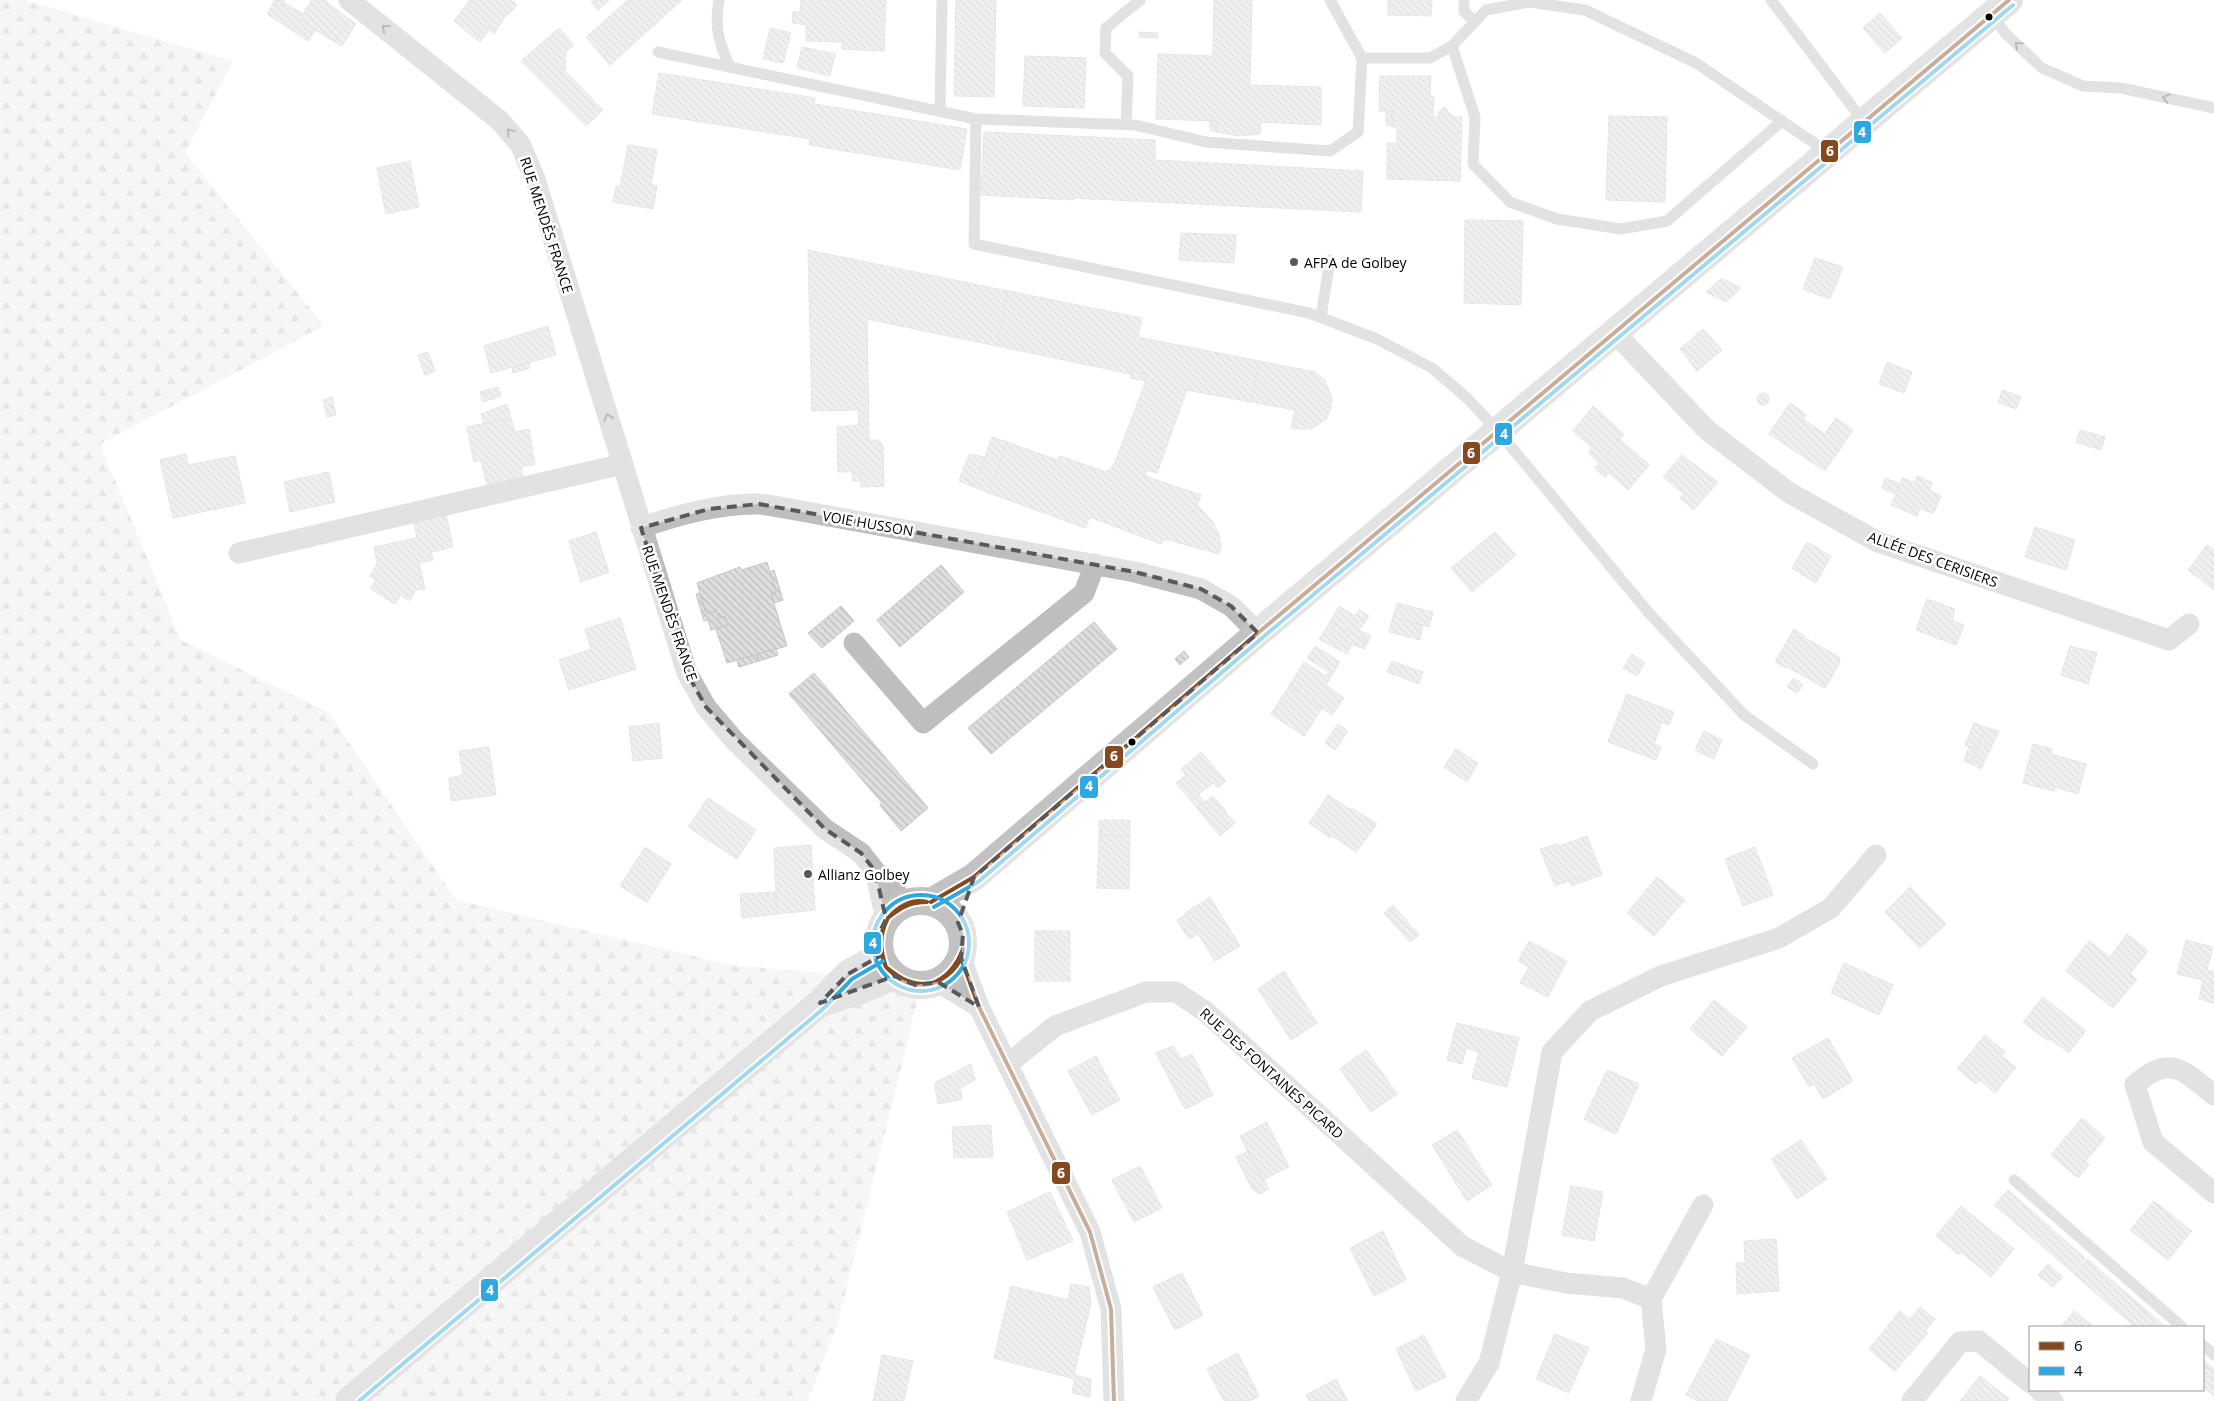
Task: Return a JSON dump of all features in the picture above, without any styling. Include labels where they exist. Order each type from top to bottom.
[{"type":"main road","points":[[908,908],[951,914],[963,934],[961,958],[956,968],[938,982],[915,985],[904,982],[887,966],[878,943],[880,930],[908,908],[974,876],[1258,633],[2001,7]]},
{"type":"main road","points":[[958,923],[974,876]]},
{"type":"main road","points":[[349,1401],[820,1003],[848,974],[887,966]]},
{"type":"street","name":"RUE MENDÈS FRANCE","points":[[349,0],[499,120],[520,144],[535,179],[687,673],[706,707],[734,740],[825,829],[861,853],[908,908]]},
{"type":"street","name":"ALLÉE DES CERISIERS","points":[[1615,333],[1706,430],[1788,492],[1878,542],[2169,640],[2189,624]]},
{"type":"street","points":[[239,553],[622,464]]},
{"type":"street","name":"VOIE HUSSON","points":[[641,528],[659,521],[709,509],[759,504],[1095,564],[1201,589],[1231,606],[1258,633]]},
{"type":"street","points":[[854,643],[923,724],[1084,592],[1095,564]]},
{"type":"street","points":[[1466,1401],[1489,1363],[1512,1272],[1552,1052],[1590,1011],[1661,976],[1779,938],[1831,908],[1876,855]]},
{"type":"street","points":[[961,958],[979,1007],[1090,1232],[1110,1309],[1118,1398]]},
{"type":"street","points":[[938,982],[979,1007]]},
{"type":"street","name":"RUE DES FONTAINES PICARD","points":[[1008,1064],[1055,1026],[1146,992],[1176,992],[1206,1012],[1462,1246],[1512,1272],[1566,1284],[1623,1288],[1651,1299]]},
{"type":"street","points":[[2214,1095],[2182,1070],[2163,1068],[2148,1074],[2135,1085],[2153,1142],[2214,1194]]},
{"type":"street","points":[[1641,1401],[1656,1349],[1651,1299],[1703,1205]]},
{"type":"street","points":[[1912,1401],[1960,1342],[1979,1341],[2029,1381]]},
{"type":"street","points":[[2040,1391],[2053,1401]]},
{"type":"lane","points":[[719,0],[715,19],[720,45],[730,67]]},
{"type":"lane","points":[[940,111],[942,0]]},
{"type":"lane","points":[[1126,125],[1128,76],[1105,54],[1106,28],[1140,0]]},
{"type":"lane","points":[[658,52],[976,119],[1135,125],[1206,142],[1330,151],[1358,132],[1362,58],[1330,0]]},
{"type":"lane","points":[[1464,0],[1464,11],[1475,22]]},
{"type":"lane","points":[[1771,0],[1864,122]]},
{"type":"lane","points":[[1362,58],[1430,58],[1452,46],[1486,10],[1530,2],[1585,10],[1696,63],[1829,153]]},
{"type":"lane","points":[[2001,7],[2005,33],[2042,68],[2083,86],[2121,88],[2214,108]]},
{"type":"lane","points":[[1452,46],[1475,117],[1473,164],[1510,202],[1558,219],[1622,229],[1666,221],[1782,121]]},
{"type":"lane","points":[[976,119],[974,244],[1309,313],[1376,339],[1432,368],[1467,398],[1498,431],[1649,613],[1744,715],[1812,764]]},
{"type":"lane","points":[[1321,317],[1330,260]]},
{"type":"lane","points":[[2014,1180],[2181,1326]]},
{"type":"lane","points":[[2204,1346],[2214,1355]]},
{"type":"highlighted area","points":[[759,504],[1135,572],[1201,589],[1231,606],[1258,633],[974,877],[958,923],[963,934],[961,958],[979,1007],[938,982],[915,985],[894,976],[820,1003],[848,974],[880,956],[880,931],[886,919],[875,871],[861,853],[825,829],[706,707],[687,673],[641,528],[709,509]]},
{"type":"green space","points":[[0,0],[24,0],[233,61],[185,153],[324,326],[100,444],[181,640],[329,713],[456,900],[732,965],[922,982],[838,1323],[808,1401],[0,1401]]},
{"type":"building","points":[[275,0],[284,0],[283,2],[303,14],[312,0],[324,0],[349,19],[335,42],[300,20],[293,31],[267,14]]},
{"type":"building","points":[[470,0],[511,0],[517,5],[507,14],[494,34],[486,25],[476,39],[454,21]]},
{"type":"building","points":[[594,0],[609,0],[598,10],[591,2]]},
{"type":"building","points":[[628,0],[682,0],[610,65],[586,37]]},
{"type":"building","points":[[801,0],[886,0],[884,51],[842,49],[842,42],[806,41],[806,25],[792,23],[793,12],[800,12]]},
{"type":"building","points":[[956,0],[996,0],[994,97],[954,96]]},
{"type":"building","points":[[1214,0],[1252,0],[1250,85],[1321,87],[1321,125],[1261,122],[1260,134],[1238,136],[1217,132],[1217,121],[1156,119],[1158,54],[1213,56]]},
{"type":"building","points":[[1388,0],[1432,0],[1431,16],[1388,15]]},
{"type":"building","points":[[1880,13],[1902,38],[1885,53],[1863,28]]},
{"type":"building","points":[[349,19],[356,24],[342,46],[335,42]]},
{"type":"building","points":[[300,20],[316,30],[308,41],[293,31]]},
{"type":"building","points":[[486,25],[490,29],[480,42],[476,39]]},
{"type":"building","points":[[559,28],[574,45],[566,52],[565,71],[603,110],[586,126],[521,61]]},
{"type":"building","points":[[770,28],[791,33],[783,63],[763,59]]},
{"type":"building","points":[[1139,32],[1158,33],[1158,38],[1139,37]]},
{"type":"building","points":[[802,47],[835,54],[830,76],[797,68]]},
{"type":"building","points":[[1025,56],[1086,58],[1084,108],[1023,106]]},
{"type":"building","points":[[659,73],[815,98],[814,104],[967,129],[960,170],[809,145],[810,139],[652,114]]},
{"type":"building","points":[[1380,76],[1431,76],[1430,97],[1434,97],[1433,117],[1440,117],[1437,114],[1444,107],[1453,117],[1462,117],[1460,181],[1387,179],[1387,143],[1397,143],[1397,127],[1393,127],[1392,111],[1379,111]]},
{"type":"building","points":[[1386,111],[1392,111],[1393,126],[1386,126]]},
{"type":"building","points":[[1609,116],[1667,117],[1665,202],[1606,200]]},
{"type":"building","points":[[1210,120],[1217,121],[1217,132],[1210,130]]},
{"type":"building","points":[[984,132],[1155,140],[1155,160],[1363,171],[1361,212],[981,195]]},
{"type":"building","points":[[628,145],[657,150],[651,185],[657,186],[653,209],[613,202],[616,186],[620,187]]},
{"type":"building","points":[[410,161],[419,207],[386,214],[377,168]]},
{"type":"building","points":[[1465,220],[1523,221],[1521,305],[1464,303]]},
{"type":"building","points":[[1181,233],[1236,235],[1234,263],[1179,260]]},
{"type":"building","points":[[808,250],[1008,291],[997,346],[867,319],[869,440],[878,440],[883,445],[884,486],[861,487],[861,472],[838,472],[837,427],[859,425],[858,410],[812,411]]},
{"type":"building","points":[[1815,258],[1843,267],[1830,299],[1803,289]]},
{"type":"building","points":[[1722,278],[1741,288],[1726,302],[1706,292]]},
{"type":"building","points":[[1008,291],[1142,318],[1138,337],[1259,361],[1251,402],[1187,390],[1157,473],[1147,470],[1145,476],[1201,495],[1197,505],[1213,522],[1219,534],[1221,547],[1219,554],[1165,539],[1161,544],[1090,517],[1085,528],[989,493],[1007,442],[1057,460],[1060,456],[1106,472],[1114,465],[1148,375],[1132,370],[1131,374],[997,346]]},
{"type":"building","points":[[548,326],[556,355],[491,373],[484,346]]},
{"type":"building","points":[[1703,329],[1722,350],[1697,371],[1680,349]]},
{"type":"building","points":[[428,352],[435,371],[425,375],[418,355]]},
{"type":"building","points":[[1259,361],[1315,372],[1325,380],[1332,398],[1330,411],[1326,419],[1312,429],[1295,429],[1291,428],[1295,410],[1251,402]]},
{"type":"building","points":[[1887,362],[1912,372],[1904,393],[1879,384]]},
{"type":"building","points":[[529,363],[530,368],[513,373],[512,367]]},
{"type":"building","points":[[1132,370],[1148,375],[1145,381],[1130,378]]},
{"type":"building","points":[[498,387],[501,396],[483,402],[480,392]]},
{"type":"building","points":[[2003,390],[2021,397],[2016,409],[1998,402]]},
{"type":"building","points":[[1761,393],[1765,393],[1769,399],[1765,405],[1761,405],[1757,401],[1757,397]]},
{"type":"building","points":[[332,397],[336,415],[327,417],[323,400]]},
{"type":"building","points":[[1790,403],[1806,414],[1803,419],[1825,434],[1836,418],[1853,430],[1825,471],[1769,434]]},
{"type":"building","points":[[507,404],[511,418],[484,424],[481,414]]},
{"type":"building","points":[[1593,406],[1624,434],[1599,463],[1588,453],[1592,448],[1573,431]]},
{"type":"building","points":[[511,418],[515,432],[529,429],[535,464],[521,467],[523,478],[487,486],[481,460],[474,462],[467,427]]},
{"type":"building","points":[[2080,430],[2105,437],[2101,450],[2076,442]]},
{"type":"building","points":[[992,437],[1007,442],[989,493],[974,487]]},
{"type":"building","points":[[1620,439],[1649,465],[1628,490],[1609,473],[1605,478],[1595,468]]},
{"type":"building","points":[[186,454],[188,465],[235,456],[245,503],[173,518],[160,460]]},
{"type":"building","points":[[969,454],[985,457],[974,487],[959,481]]},
{"type":"building","points":[[1682,455],[1718,482],[1694,510],[1680,498],[1684,494],[1663,477]]},
{"type":"building","points":[[329,472],[335,502],[290,512],[284,482]]},
{"type":"building","points":[[852,472],[861,472],[861,481],[853,481]]},
{"type":"building","points":[[1917,476],[1932,483],[1929,490],[1941,496],[1933,514],[1920,508],[1917,516],[1891,505],[1903,478],[1914,483]]},
{"type":"building","points":[[1885,478],[1900,484],[1896,494],[1882,488]]},
{"type":"building","points":[[446,515],[453,547],[431,552],[433,560],[419,563],[425,589],[416,590],[409,601],[401,595],[395,604],[370,588],[376,580],[370,576],[377,564],[374,547],[417,538],[414,521]]},
{"type":"building","points":[[2035,527],[2075,540],[2066,570],[2025,557]]},
{"type":"building","points":[[596,532],[609,572],[581,582],[569,541]]},
{"type":"building","points":[[1495,532],[1516,555],[1472,592],[1451,568]]},
{"type":"building","points":[[1807,542],[1831,556],[1816,583],[1792,568]]},
{"type":"building","points":[[2207,545],[2214,550],[2214,590],[2188,570]]},
{"type":"building","points":[[767,562],[776,592],[771,594],[787,646],[727,663],[716,629],[728,625],[725,616],[719,618],[717,611],[706,613],[697,583],[740,567],[741,570]]},
{"type":"building","points":[[941,565],[964,592],[900,647],[877,620]]},
{"type":"building","points":[[774,570],[783,600],[774,603],[771,594],[776,592],[770,572]]},
{"type":"building","points":[[700,593],[706,613],[717,611],[719,618],[725,616],[728,625],[711,630],[708,620],[704,621],[696,594]]},
{"type":"building","points":[[1927,599],[1955,609],[1952,620],[1964,625],[1956,645],[1916,630]]},
{"type":"building","points":[[1397,603],[1433,612],[1429,627],[1393,617]]},
{"type":"building","points":[[841,606],[854,621],[822,648],[808,633]]},
{"type":"building","points":[[1339,606],[1355,616],[1359,610],[1369,616],[1359,630],[1371,636],[1368,642],[1330,622]]},
{"type":"building","points":[[1393,617],[1423,625],[1420,640],[1389,632]]},
{"type":"building","points":[[620,618],[636,669],[569,690],[559,660],[591,649],[585,629]]},
{"type":"building","points":[[1094,622],[1117,649],[991,754],[968,728]]},
{"type":"building","points":[[1330,622],[1368,642],[1364,649],[1352,644],[1347,654],[1319,639]]},
{"type":"building","points":[[1794,629],[1804,637],[1839,657],[1840,663],[1825,688],[1775,662]]},
{"type":"building","points":[[1315,646],[1340,662],[1326,685],[1344,698],[1332,715],[1289,686],[1304,662],[1326,676],[1329,672],[1307,658]]},
{"type":"building","points":[[2070,646],[2097,653],[2088,684],[2061,675]]},
{"type":"building","points":[[776,649],[778,655],[759,661],[757,654]]},
{"type":"building","points":[[1184,651],[1189,657],[1180,665],[1175,659]]},
{"type":"building","points":[[757,654],[759,661],[739,667],[737,660]]},
{"type":"building","points":[[1632,654],[1645,663],[1637,676],[1623,668]]},
{"type":"building","points":[[1392,661],[1423,672],[1419,684],[1387,672]]},
{"type":"building","points":[[814,673],[928,808],[901,831],[880,805],[882,803],[789,694]]},
{"type":"building","points":[[1794,678],[1803,685],[1797,693],[1787,687]]},
{"type":"building","points":[[1289,686],[1322,708],[1304,736],[1271,714]]},
{"type":"building","points":[[1627,694],[1674,712],[1669,725],[1662,722],[1654,744],[1661,747],[1656,760],[1619,746],[1611,734]]},
{"type":"building","points":[[659,723],[662,758],[633,761],[629,727]]},
{"type":"building","points":[[1974,723],[1985,727],[1977,749],[1965,745]]},
{"type":"building","points":[[1338,724],[1348,731],[1335,750],[1325,743]]},
{"type":"building","points":[[1985,727],[1999,731],[1981,769],[1972,764]]},
{"type":"building","points":[[1704,731],[1722,740],[1714,759],[1695,750]]},
{"type":"building","points":[[1611,734],[1619,746],[1608,742]]},
{"type":"building","points":[[2033,744],[2052,749],[2051,754],[2086,764],[2078,794],[2055,787],[2054,791],[2038,787],[2040,779],[2025,775]]},
{"type":"building","points":[[1969,746],[1977,749],[1972,764],[1964,761]]},
{"type":"building","points":[[489,747],[496,795],[451,801],[449,778],[463,775],[459,751]]},
{"type":"building","points":[[1456,749],[1478,763],[1467,782],[1444,767]]},
{"type":"building","points":[[1201,752],[1226,781],[1218,788],[1213,783],[1191,801],[1176,783],[1186,775],[1181,769]]},
{"type":"building","points":[[2025,775],[2040,779],[2038,787],[2023,783]]},
{"type":"building","points":[[1199,795],[1204,802],[1197,808],[1191,801]]},
{"type":"building","points":[[1328,795],[1377,824],[1356,852],[1332,836],[1330,838],[1309,823]]},
{"type":"building","points":[[1213,796],[1226,811],[1211,825],[1197,808]]},
{"type":"building","points":[[708,798],[756,830],[737,859],[688,827]]},
{"type":"building","points":[[1225,812],[1235,823],[1220,836],[1211,825]]},
{"type":"building","points":[[1130,820],[1130,836],[1099,835],[1099,821]]},
{"type":"building","points":[[1099,835],[1130,836],[1129,889],[1097,888]]},
{"type":"building","points":[[1587,836],[1602,875],[1582,882],[1580,877],[1555,886],[1540,849],[1558,844],[1559,846]]},
{"type":"building","points":[[811,845],[815,910],[777,914],[774,848]]},
{"type":"building","points":[[645,847],[671,864],[647,902],[620,886]]},
{"type":"building","points":[[1755,847],[1773,895],[1743,906],[1725,859]]},
{"type":"building","points":[[1580,877],[1582,882],[1572,886],[1569,881]]},
{"type":"building","points":[[1657,877],[1685,900],[1654,936],[1627,913]]},
{"type":"building","points":[[1910,887],[1946,924],[1920,948],[1885,912]]},
{"type":"building","points":[[775,892],[777,914],[742,918],[740,894]]},
{"type":"building","points":[[1210,897],[1240,946],[1215,961],[1185,913]]},
{"type":"building","points":[[1393,905],[1419,935],[1410,942],[1384,913]]},
{"type":"building","points":[[1186,914],[1198,934],[1189,939],[1177,920]]},
{"type":"building","points":[[1035,931],[1070,931],[1070,981],[1035,981]]},
{"type":"building","points":[[2127,934],[2148,951],[2130,974],[2137,979],[2113,1008],[2066,971],[2089,941],[2110,957]]},
{"type":"building","points":[[2186,940],[2213,947],[2207,970],[2214,972],[2214,1003],[2199,999],[2203,980],[2177,974]]},
{"type":"building","points":[[1529,941],[1567,961],[1548,997],[1520,983],[1529,967],[1518,961]]},
{"type":"building","points":[[1844,963],[1893,985],[1879,1015],[1831,993]]},
{"type":"building","points":[[1284,971],[1317,1023],[1291,1040],[1258,989]]},
{"type":"building","points":[[2043,997],[2086,1031],[2069,1053],[2050,1039],[2048,1041],[2023,1022]]},
{"type":"building","points":[[1714,1000],[1747,1027],[1722,1056],[1690,1029]]},
{"type":"building","points":[[1457,1023],[1519,1038],[1507,1087],[1472,1078],[1479,1052],[1466,1048],[1462,1064],[1447,1060]]},
{"type":"building","points":[[1985,1035],[2005,1052],[2002,1056],[2016,1067],[1995,1093],[1980,1080],[1976,1084],[1957,1069]]},
{"type":"building","points":[[1828,1038],[1853,1081],[1823,1099],[1814,1084],[1809,1087],[1792,1058]]},
{"type":"building","points":[[1173,1046],[1181,1059],[1192,1054],[1213,1095],[1185,1109],[1156,1053]]},
{"type":"building","points":[[1366,1050],[1397,1094],[1371,1112],[1340,1069]]},
{"type":"building","points":[[1096,1056],[1120,1100],[1092,1115],[1068,1071]]},
{"type":"building","points":[[971,1064],[975,1080],[960,1088],[962,1099],[938,1104],[936,1082]]},
{"type":"building","points":[[1607,1070],[1639,1084],[1616,1134],[1584,1119]]},
{"type":"building","points":[[2082,1118],[2105,1138],[2085,1162],[2089,1165],[2078,1178],[2051,1155]]},
{"type":"building","points":[[1267,1122],[1289,1167],[1262,1180],[1240,1136]]},
{"type":"building","points":[[991,1125],[993,1157],[954,1158],[952,1127]]},
{"type":"building","points":[[1457,1130],[1492,1185],[1467,1201],[1432,1145]]},
{"type":"building","points":[[1801,1140],[1827,1179],[1797,1199],[1771,1159]]},
{"type":"building","points":[[1248,1151],[1269,1189],[1260,1194],[1252,1189],[1236,1157]]},
{"type":"building","points":[[1140,1166],[1162,1208],[1134,1222],[1112,1180]]},
{"type":"building","points":[[1571,1186],[1603,1192],[1594,1241],[1562,1235]]},
{"type":"building","points":[[2008,1190],[2052,1229],[2039,1243],[1994,1205]]},
{"type":"building","points":[[1050,1192],[1073,1241],[1027,1260],[1007,1212]]},
{"type":"building","points":[[2154,1201],[2192,1231],[2168,1260],[2130,1230]]},
{"type":"building","points":[[1961,1206],[2014,1249],[1991,1277],[1961,1252],[1959,1255],[1936,1236]]},
{"type":"building","points":[[2053,1230],[2085,1258],[2072,1272],[2040,1244]]},
{"type":"building","points":[[1383,1231],[1406,1280],[1374,1296],[1350,1248]]},
{"type":"building","points":[[1776,1239],[1779,1291],[1737,1294],[1736,1263],[1745,1263],[1744,1241]]},
{"type":"building","points":[[2087,1259],[2165,1326],[2134,1326],[2073,1273]]},
{"type":"building","points":[[2048,1264],[2063,1277],[2053,1287],[2038,1275]]},
{"type":"building","points":[[1182,1273],[1203,1315],[1175,1330],[1153,1287]]},
{"type":"building","points":[[1071,1284],[1089,1287],[1091,1303],[1074,1375],[1091,1379],[1090,1397],[1072,1393],[1075,1379],[994,1358],[1011,1286],[1068,1300]]},
{"type":"building","points":[[1920,1307],[1935,1319],[1925,1331],[1928,1333],[1895,1371],[1869,1349],[1900,1311],[1910,1319]]},
{"type":"building","points":[[2074,1311],[2093,1326],[2062,1326]]},
{"type":"building","points":[[1555,1334],[1589,1348],[1569,1393],[1536,1379]]},
{"type":"building","points":[[1424,1335],[1446,1377],[1416,1391],[1396,1349]]},
{"type":"building","points":[[1716,1339],[1750,1355],[1727,1401],[1698,1401],[1686,1395]]},
{"type":"building","points":[[1238,1353],[1259,1396],[1250,1401],[1224,1401],[1207,1369]]},
{"type":"building","points":[[882,1355],[913,1361],[909,1377],[879,1371]]},
{"type":"building","points":[[2204,1360],[2214,1369],[2214,1396],[2204,1387]]},
{"type":"building","points":[[879,1371],[909,1377],[904,1401],[873,1401]]},
{"type":"building","points":[[1980,1376],[2009,1399],[2007,1401],[1960,1401]]},
{"type":"building","points":[[1336,1379],[1348,1401],[1309,1401],[1306,1395]]},
{"type":"transit line","name":"6","points":[[931,902],[974,877],[1258,633],[2009,0]]},
{"type":"transit line","name":"4","points":[[934,907],[978,882],[1262,638],[2013,5]]},
{"type":"transit line","name":"4","points":[[921,895],[940,898],[955,909],[966,924],[969,943],[966,962],[955,977],[940,988],[921,991],[902,988],[887,977],[876,962],[873,943],[876,924],[887,909],[902,898],[921,895]]},
{"type":"transit line","name":"6","points":[[888,918],[905,904],[916,901],[927,902]]},
{"type":"transit line","name":"6","points":[[888,918],[906,906],[927,902]]},
{"type":"transit line","name":"6","points":[[886,967],[881,955],[880,938],[887,920]]},
{"type":"transit line","name":"6","points":[[886,967],[881,943],[887,920]]},
{"type":"transit line","name":"6","points":[[930,984],[947,975],[958,960],[963,949]]},
{"type":"transit line","name":"6","points":[[930,984],[942,979],[952,971],[960,961],[963,949]]},
{"type":"transit line","name":"6","points":[[961,958],[979,1007],[1090,1232],[1111,1309],[1114,1401]]},
{"type":"transit line","name":"4","points":[[359,1401],[824,1008],[852,979],[883,961]]},
{"type":"transit line","name":"6","points":[[886,967],[906,980],[930,984]]},
{"type":"transit line","name":"6","points":[[886,967],[896,976],[911,984],[930,984]]},
{"type":"place","name":"AFPA de Golbey","points":[[1294,262]]},
{"type":"place","name":"Allianz Golbey","points":[[808,874]]}]
